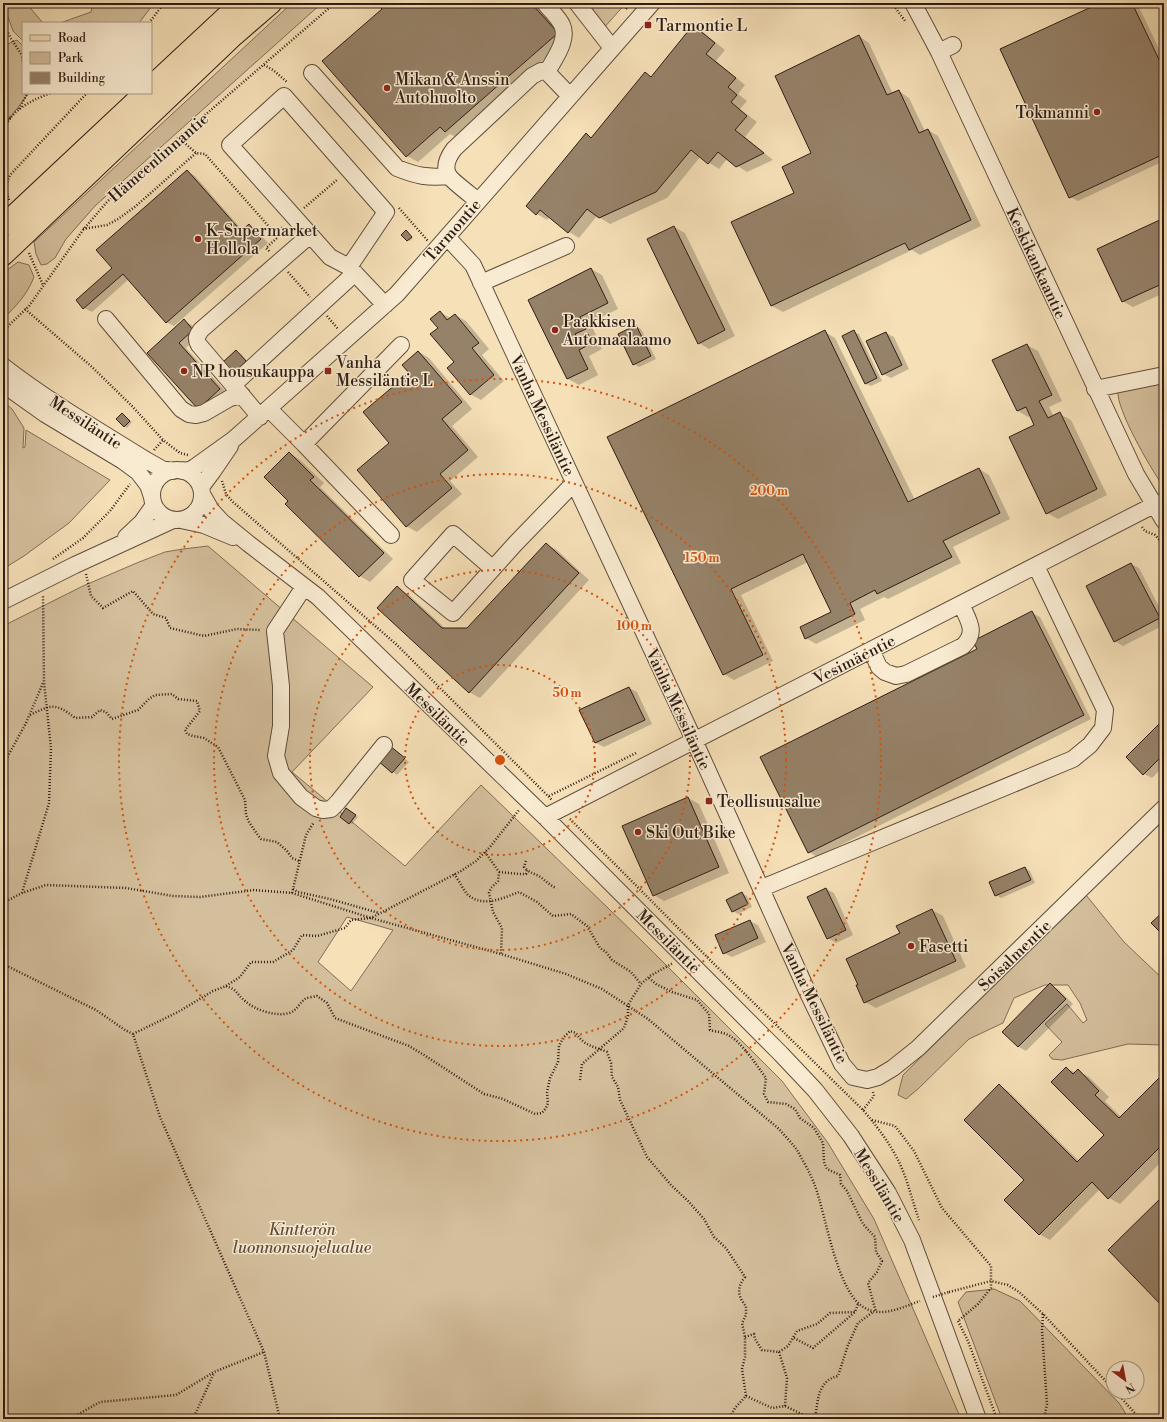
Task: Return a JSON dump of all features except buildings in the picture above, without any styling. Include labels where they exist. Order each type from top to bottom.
[{"type":"main road","points":[[152,86],[241,3]]},
{"type":"main road","name":"Hämeenlinnantie","points":[[3,255],[234,35],[271,3]]},
{"type":"main road","points":[[3,226],[144,94]]},
{"type":"street","points":[[545,3],[563,26],[564,36],[547,72]]},
{"type":"street","points":[[577,3],[612,48]]},
{"type":"street","name":"Tarmontie","points":[[178,471],[190,470],[234,439],[397,294],[652,3]]},
{"type":"street","name":"Keskikankaantie","points":[[913,3],[938,52],[1136,474],[1159,504],[1164,521]]},
{"type":"street","points":[[938,52],[953,45]]},
{"type":"street","points":[[478,201],[449,176],[446,166],[448,157],[454,149],[532,76],[541,71],[547,72],[570,96]]},
{"type":"street","points":[[312,73],[397,168],[414,175],[430,177],[449,176]]},
{"type":"street","points":[[106,319],[181,409],[189,414],[196,415],[204,413],[230,398],[352,270],[386,212],[284,96],[230,145],[330,257],[352,270],[385,305]]},
{"type":"street","points":[[310,235],[201,330],[196,336],[196,340],[237,390],[304,444],[391,535]]},
{"type":"street","name":"Vanha Messiläntie","points":[[447,237],[473,265],[694,740],[808,993],[842,1064],[853,1077],[867,1080],[873,1079]]},
{"type":"street","points":[[481,283],[566,246]]},
{"type":"street","points":[[304,444],[401,345]]},
{"type":"street","name":"Messiläntie","points":[[3,366],[142,466],[153,501]]},
{"type":"street","points":[[1096,389],[1164,375]]},
{"type":"street","name":"Messiläntie","points":[[3,384],[45,414],[123,461],[142,466],[178,471]]},
{"type":"street","name":"Tarmontie","points":[[202,492],[234,439]]},
{"type":"street","points":[[3,600],[83,562],[118,543],[132,532],[146,517],[153,501],[153,490],[156,483],[166,473],[178,471],[187,472],[195,477],[202,492],[201,504],[190,518],[177,520],[102,552]]},
{"type":"street","points":[[492,568],[454,534],[412,580],[454,613],[514,544],[574,483]]},
{"type":"street","name":"Messiläntie","points":[[202,492],[207,505],[217,517],[249,544],[318,597],[545,817],[815,1090],[851,1136],[888,1193],[912,1240],[978,1419]]},
{"type":"street","points":[[153,501],[158,512],[164,517],[177,520]]},
{"type":"street","name":"Vesimäentie","points":[[545,817],[1159,504]]},
{"type":"street","name":"Messiläntie","points":[[177,520],[204,524],[249,544]]},
{"type":"street","points":[[762,888],[1073,759],[1090,745],[1103,728],[1105,710],[1036,566]]},
{"type":"street","points":[[304,587],[275,630],[281,686],[282,726],[276,756],[281,773],[301,797],[316,808],[323,810],[331,809],[384,745]]},
{"type":"street","points":[[871,650],[879,667],[885,672],[896,676],[906,674],[963,646],[969,640],[972,633],[971,625],[961,604]]},
{"type":"street","name":"Soisalmentie","points":[[873,1079],[893,1068],[918,1048],[1164,808]]},
{"type":"path","points":[[150,22],[164,3]]},
{"type":"path","name":"Hämeenlinnantie","points":[[3,331],[29,306],[83,230],[106,203],[125,184],[335,3]]},
{"type":"path","points":[[3,22],[10,37],[22,55]]},
{"type":"path","points":[[19,111],[27,94]]},
{"type":"path","points":[[28,94],[32,101]]},
{"type":"path","points":[[3,124],[32,101],[49,94]]},
{"type":"path","points":[[9,200],[6,187],[10,175],[86,94]]},
{"type":"path","points":[[3,133],[8,126],[11,117]]},
{"type":"path","points":[[179,138],[196,153],[205,154],[278,237],[266,248],[338,329]]},
{"type":"path","points":[[83,230],[94,226],[103,226],[113,222],[136,206],[196,153]]},
{"type":"path","points":[[275,234],[349,170]]},
{"type":"path","points":[[27,249],[44,285]]},
{"type":"path","points":[[52,560],[83,538],[110,511],[162,440]]},
{"type":"path","points":[[83,562],[90,596],[103,608],[133,591],[153,614],[166,618],[170,628],[204,636],[237,629],[275,630]]},
{"type":"path","points":[[22,893],[49,803],[51,748],[44,682],[43,580]]},
{"type":"path","points":[[3,765],[30,715],[44,682]]},
{"type":"path","points":[[30,715],[44,707],[59,707],[69,712],[75,718],[92,716],[100,710],[106,712],[112,719],[138,710],[155,695],[172,694],[178,699],[197,701],[200,711],[185,730],[187,734],[204,738],[218,747],[245,800],[246,815],[257,834],[261,839],[277,842],[292,858],[299,862]]},
{"type":"path","points":[[549,796],[639,751]]},
{"type":"path","points":[[133,1034],[178,1012],[213,991],[226,986],[240,977],[251,962],[273,962],[293,950],[302,935],[317,936],[345,928],[351,920],[371,918],[476,861],[527,800]]},
{"type":"path","points":[[292,893],[297,878],[299,862],[306,835]]},
{"type":"path","points":[[485,852],[499,872],[498,881],[490,888],[489,893],[497,921],[502,928],[501,954]]},
{"type":"path","points":[[526,861],[524,867],[527,870],[556,888]]},
{"type":"path","points":[[499,872],[526,874],[527,870]]},
{"type":"path","points":[[454,874],[467,894],[477,901],[491,902],[519,892],[537,902],[553,916],[571,914],[587,926],[600,948],[606,952],[612,960],[631,972],[641,984]]},
{"type":"path","points":[[3,904],[22,893],[46,885],[126,888],[173,896],[200,897],[254,890],[292,893],[371,918],[501,954],[566,974],[602,989],[648,1019],[779,1129],[796,1150],[815,1185],[844,1282],[858,1304],[865,1309],[884,1313],[920,1301]]},
{"type":"path","points":[[293,889],[298,892],[330,899],[379,913]]},
{"type":"path","points":[[580,1080],[582,1064],[624,1028],[628,1016],[628,1005],[641,984],[682,955]]},
{"type":"path","points":[[3,964],[96,1010],[133,1034],[160,1117],[264,1352],[280,1419]]},
{"type":"path","points":[[649,978],[656,984],[672,992],[697,1000],[709,1014],[710,1030],[729,1035],[740,1044],[756,1063],[759,1070],[766,1078],[764,1094],[768,1102],[786,1104],[795,1109],[800,1118],[814,1128],[823,1143],[826,1169],[840,1175],[841,1184],[847,1191],[863,1224],[875,1238],[876,1252],[882,1261],[877,1272],[868,1283],[874,1312]]},
{"type":"path","points":[[226,986],[234,989],[244,1001],[254,1007],[274,1014],[289,1013],[298,1008],[305,999],[317,996],[327,1003],[335,1018],[409,1046],[484,1094],[503,1099],[535,1114],[542,1113],[546,1108],[548,1103],[547,1092],[550,1078],[558,1062],[559,1046],[563,1038],[570,1031],[576,1033],[581,1041],[607,1052],[611,1063],[612,1077],[618,1086],[620,1100],[647,1157],[704,1220],[714,1237],[726,1248],[745,1276],[741,1282],[739,1294],[740,1300],[746,1306],[746,1314],[742,1323],[745,1338],[745,1357],[742,1369],[746,1396]]},
{"type":"path","points":[[863,1110],[874,1096],[873,1079]]},
{"type":"path","points":[[871,1120],[895,1126],[905,1138],[914,1151],[942,1208],[991,1266],[991,1288],[982,1300],[958,1321]]},
{"type":"path","points":[[933,1297],[991,1281],[1008,1285],[1019,1292],[1043,1314],[1105,1380]]},
{"type":"path","points":[[794,1338],[813,1348],[854,1312],[858,1304]]},
{"type":"path","points":[[745,1338],[754,1334],[755,1339],[762,1350],[779,1352],[788,1346],[797,1331],[817,1324],[830,1313],[854,1312]]},
{"type":"path","points":[[746,1396],[772,1408],[785,1406],[813,1419],[821,1388],[830,1378],[838,1376],[848,1345],[858,1323],[874,1312]]},
{"type":"path","points":[[1043,1314],[1042,1330],[1047,1404],[1044,1419]]},
{"type":"path","points":[[70,1419],[100,1402],[176,1395],[214,1372],[264,1352]]},
{"type":"path","points":[[779,1352],[787,1378],[785,1406]]},
{"type":"path","points":[[193,1419],[214,1372]]},
{"type":"path","points":[[729,1419],[735,1408],[746,1396]]},
{"type":"path","points":[[1123,1400],[1140,1419]]},
{"type":"path","points":[[1154,1419],[1164,1410]]},
{"type":"path","points":[[1129,1419],[1136,1414]]},
{"type":"green space","points":[[3,3],[26,3],[42,22],[22,22],[22,40],[13,31]]},
{"type":"green space","points":[[93,3],[154,3],[140,22],[63,22],[91,12]]},
{"type":"green space","points":[[292,3],[322,3],[95,206],[66,239],[55,258],[47,264],[41,265],[36,254],[34,242]]},
{"type":"green space","points":[[582,3],[626,3],[602,30]]},
{"type":"green space","points":[[17,40],[22,45],[22,94],[28,94],[3,127],[3,46]]},
{"type":"green space","points":[[18,262],[29,265],[34,277],[25,295],[3,319],[3,273]]},
{"type":"green space","points":[[1164,380],[1164,483],[1161,483],[1142,452],[1128,424],[1122,411],[1118,391]]},
{"type":"green space","points":[[5,403],[12,409],[24,428],[23,448],[25,447],[26,430],[110,480],[69,523],[24,556],[3,569],[3,404]]},
{"type":"green space","name":"Kintterön luonnonsuojelualue","points":[[208,546],[373,687],[292,772],[405,866],[481,785],[641,940],[782,1081],[828,1143],[874,1219],[961,1419],[3,1419],[3,626],[83,586],[139,562],[165,552]],"holes":[[[347,917],[393,930],[351,991],[318,962]]]},
{"type":"green space","points":[[1086,895],[1124,942],[1164,980],[1164,1045],[1128,1044],[1062,1060],[1052,1059],[1049,1055],[1062,1042],[1045,1024],[1067,1004],[1083,1023],[1087,1020],[1080,1003],[1068,985],[1045,985],[1014,998],[1003,1023],[969,1039],[906,1099],[898,1095],[903,1075]]},
{"type":"green space","points":[[994,1289],[1020,1301],[1105,1389],[1105,1400],[1116,1400],[1129,1419],[1002,1419],[958,1302],[966,1292]]},
{"type":"place","name":"Tarmontie L","points":[[648,25]]},
{"type":"place","name":"Mikan & Anssin Autohuolto","points":[[387,88]]},
{"type":"place","name":"Tokmanni","points":[[1097,112]]},
{"type":"place","name":"K-Supermarket Hollola","points":[[198,239]]},
{"type":"place","name":"Paakkisen Automaalaamo","points":[[555,330]]},
{"type":"place","name":"NP housukauppa","points":[[184,371]]},
{"type":"place","name":"Vanha Messiläntie L","points":[[328,371]]},
{"type":"place","name":"Teollisuusalue","points":[[709,801]]},
{"type":"place","name":"Ski Out Bike","points":[[638,832]]},
{"type":"place","name":"Fasetti","points":[[911,946]]}]
